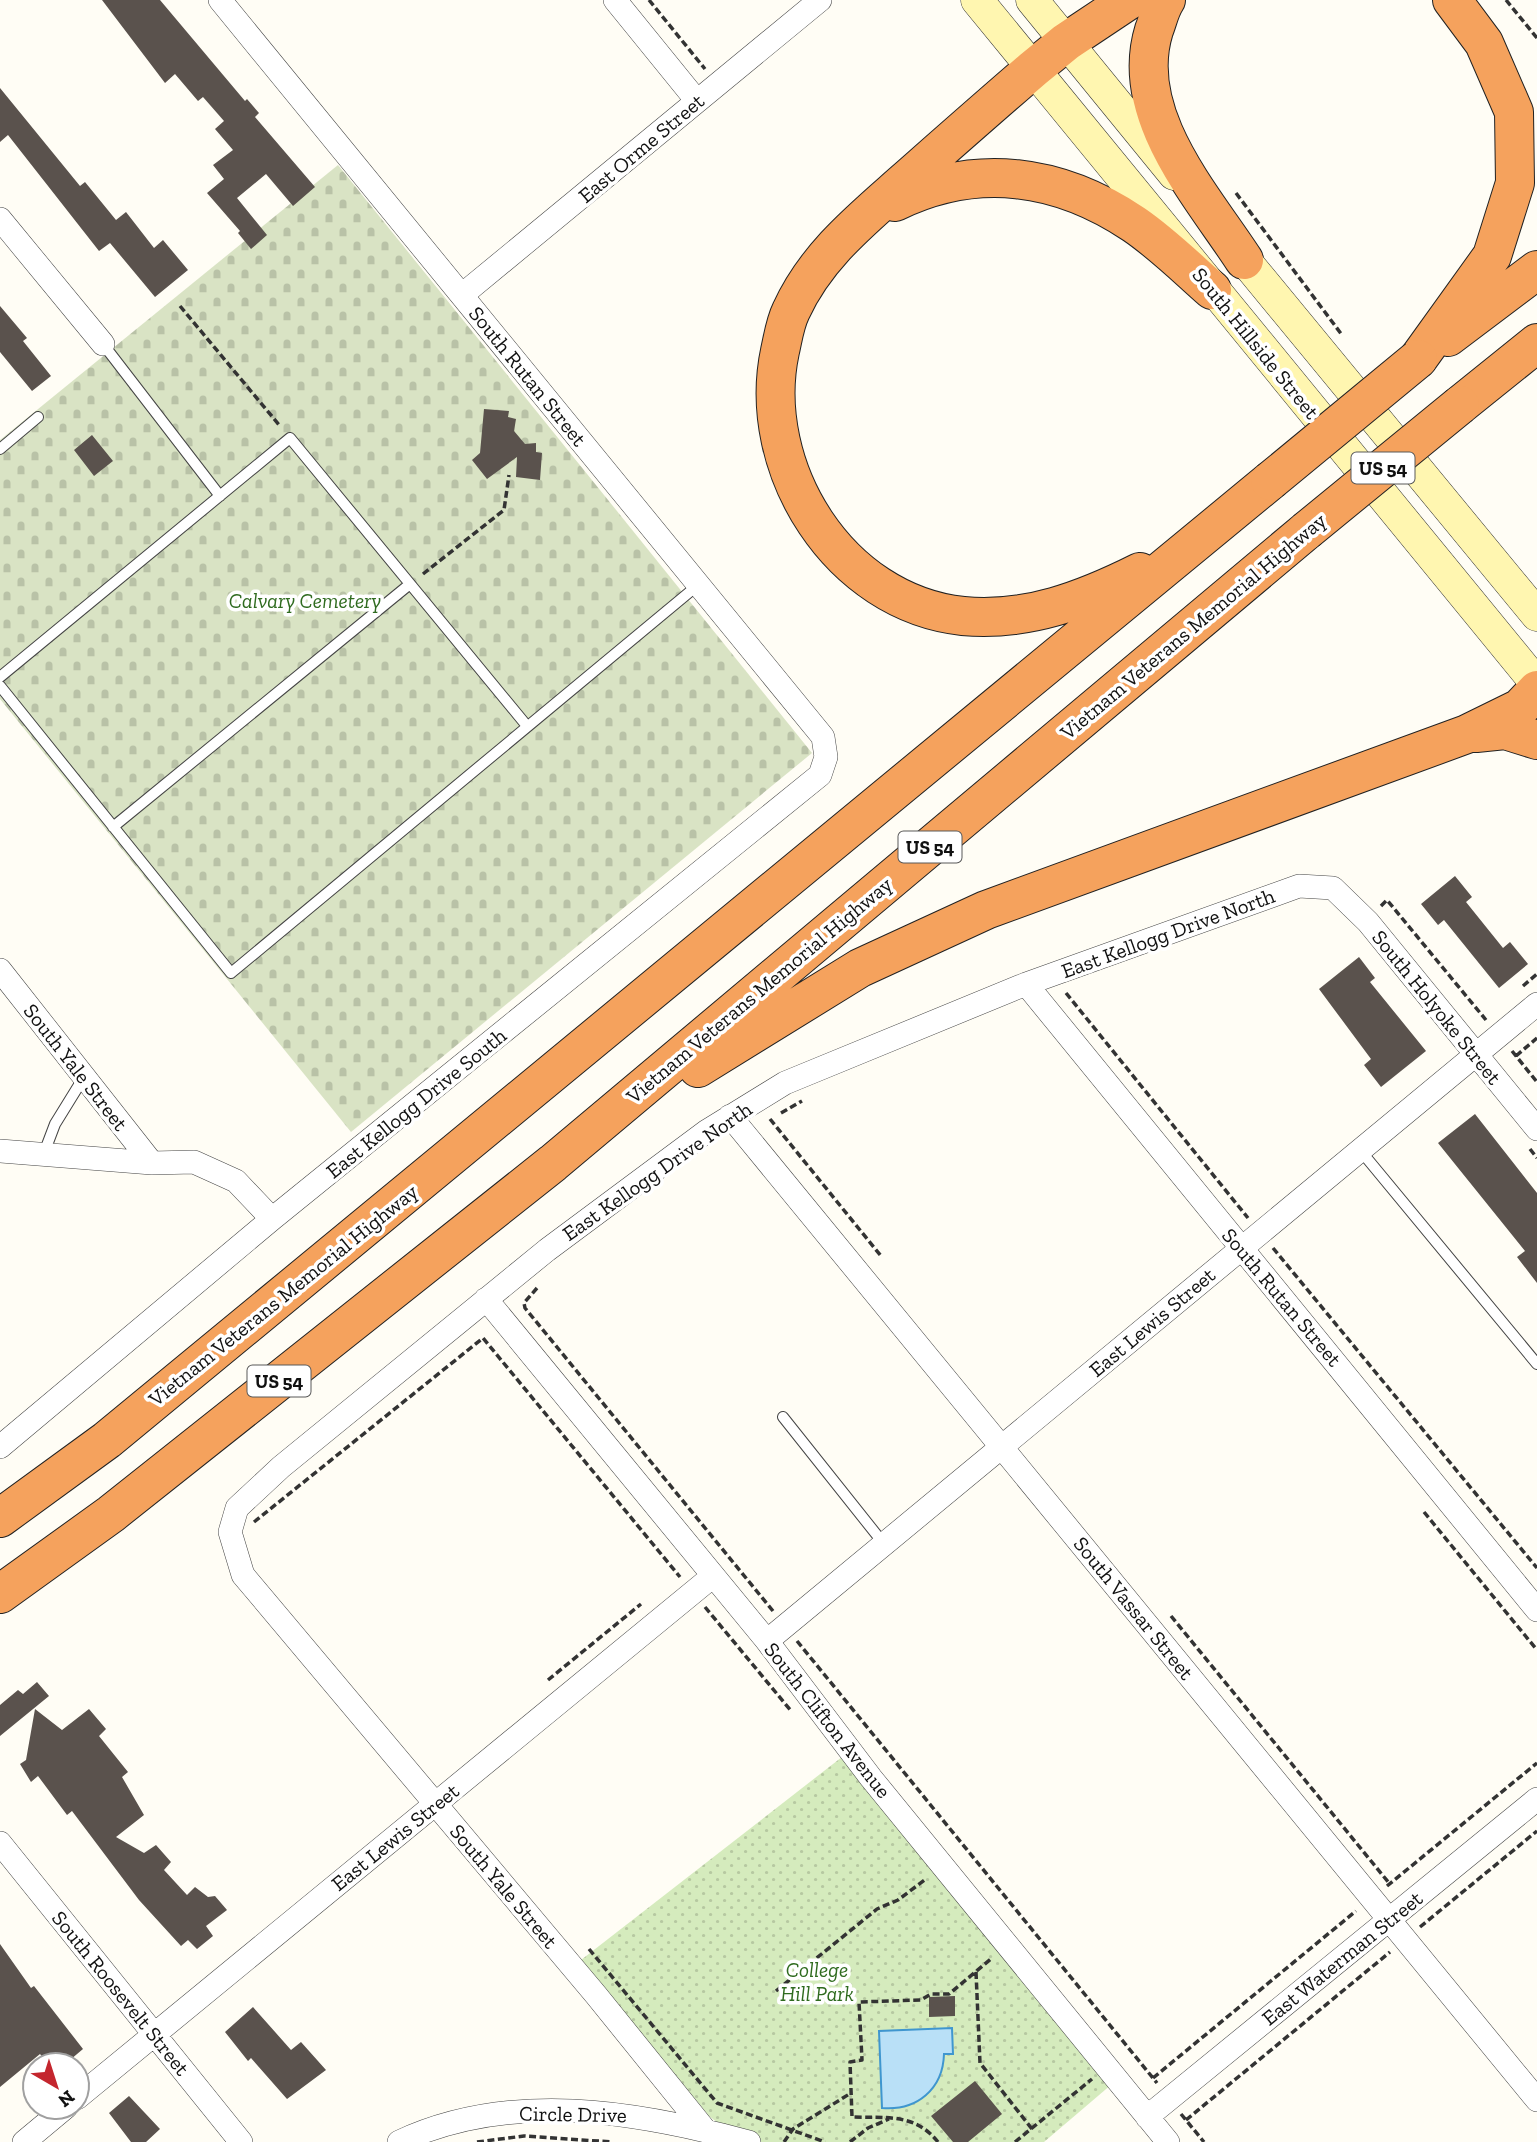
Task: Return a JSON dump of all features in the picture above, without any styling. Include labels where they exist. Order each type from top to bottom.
[{"type":"highway","points":[[1129,0],[1066,42],[1033,69],[834,246],[806,280],[789,314],[776,368],[774,405],[789,476],[803,504],[838,551],[878,583],[906,599],[960,615],[996,618],[1068,605],[1183,551]]},
{"type":"highway","points":[[1166,0],[1149,48],[1150,91],[1174,154],[1244,260]]},
{"type":"highway","points":[[1418,359],[1492,256],[1515,183],[1514,112],[1484,43],[1452,0]]},
{"type":"highway","points":[[859,222],[900,200],[942,184],[979,178],[1039,181],[1088,199],[1135,226],[1212,290]]},
{"type":"highway","name":"Vietnam Veterans Memorial Highway","points":[[0,1518],[107,1440],[1103,621],[1183,551],[1418,359],[1537,270]]},
{"type":"highway","name":"Vietnam Veterans Memorial Highway","points":[[0,1594],[111,1514],[553,1163],[1306,531],[1537,343]]},
{"type":"highway","points":[[553,1163],[736,1043],[872,962],[986,910],[1467,734],[1520,709],[1537,690]]},
{"type":"highway","points":[[1467,734],[1505,730],[1537,740]]},
{"type":"main road","name":"South Hillside Street","points":[[976,0],[1537,684]]},
{"type":"main road","name":"South Hillside Street","points":[[1032,0],[1537,615]]},
{"type":"street","name":"South Rutan Street","points":[[220,0],[823,737],[826,757]]},
{"type":"street","points":[[615,0],[697,101]]},
{"type":"street","name":"East Orme Street","points":[[462,295],[820,0]]},
{"type":"street","points":[[0,219],[103,344]]},
{"type":"street","name":"East Kellogg Drive South","points":[[0,1447],[272,1219],[820,775],[826,757]]},
{"type":"street","name":"East Kellogg Drive North","points":[[239,1532],[230,1532],[237,1508],[281,1467],[557,1242],[730,1116],[785,1083],[1026,984],[1300,886],[1333,888]]},
{"type":"street","name":"South Holyoke Street","points":[[1333,888],[1368,922],[1537,1129]]},
{"type":"street","name":"South Yale Street","points":[[0,970],[152,1163]]},
{"type":"street","name":"South Rutan Street","points":[[1026,984],[1537,1610]]},
{"type":"street","name":"East Lewis Street","points":[[767,1641],[1537,1004]]},
{"type":"street","name":"South Vassar Street","points":[[730,1116],[1537,2100]]},
{"type":"street","points":[[0,1151],[152,1163],[194,1162],[236,1181],[272,1219]]},
{"type":"street","name":"South Clifton Avenue","points":[[486,1299],[767,1641],[871,1777],[1168,2142]]},
{"type":"street","name":"South Yale Street","points":[[239,1532],[243,1575],[596,1994],[705,2130]]},
{"type":"street","name":"East Lewis Street","points":[[91,2086],[713,1576]]},
{"type":"street","name":"East Waterman Street","points":[[1147,2117],[1537,1799]]},
{"type":"street","name":"South Roosevelt Street","points":[[0,1843],[241,2142]]},
{"type":"street","name":"Circle Drive","points":[[399,2142],[424,2130],[470,2116],[566,2111],[629,2114],[749,2142]]},
{"type":"street","points":[[23,2142],[49,2121]]},
{"type":"lane","points":[[103,344],[220,496]]},
{"type":"lane","points":[[0,449],[38,417]]},
{"type":"lane","points":[[0,677],[290,438],[527,726]]},
{"type":"lane","points":[[113,827],[410,584]]},
{"type":"lane","points":[[0,686],[231,973],[698,585]]},
{"type":"lane","points":[[44,1153],[55,1125],[84,1077]]},
{"type":"lane","points":[[1360,1150],[1537,1364]]},
{"type":"lane","points":[[783,1417],[884,1544]]},
{"type":"path","points":[[649,0],[717,85]]},
{"type":"path","points":[[1506,0],[1537,37]]},
{"type":"path","points":[[1231,186],[1350,344]]},
{"type":"path","points":[[180,306],[290,438]]},
{"type":"path","points":[[410,584],[504,510],[509,475]]},
{"type":"path","points":[[1379,907],[1387,901],[1490,1025]]},
{"type":"path","points":[[1065,992],[1537,1568]]},
{"type":"path","points":[[1516,1056],[1537,1038]]},
{"type":"path","points":[[1508,1047],[1537,1082]]},
{"type":"path","points":[[770,1119],[881,1256]]},
{"type":"path","points":[[239,1532],[257,1521],[483,1338],[693,1592]]},
{"type":"path","points":[[1424,1512],[1537,1650]]},
{"type":"path","points":[[667,1583],[678,1574]]},
{"type":"path","points":[[548,1680],[646,1601]]},
{"type":"path","points":[[1171,1616],[1390,1883]]},
{"type":"path","points":[[1153,2078],[1537,1763]]},
{"type":"path","points":[[1186,2120],[1537,1831]]},
{"type":"path","points":[[776,1991],[877,1909],[910,1893],[927,1877]]},
{"type":"path","points":[[938,2142],[918,2122],[852,2117],[850,2062],[862,2060],[859,2002],[921,2000],[931,1994],[949,1994],[1007,1945]]},
{"type":"path","points":[[589,1949],[717,2103],[825,2142]]},
{"type":"path","points":[[976,1972],[980,2063],[1032,2129]]},
{"type":"path","points":[[1015,2142],[1107,2067]]},
{"type":"path","points":[[785,2142],[793,2129],[851,2093]]},
{"type":"path","points":[[850,2142],[868,2128],[891,2118]]},
{"type":"path","points":[[475,2142],[524,2136],[612,2142]]},
{"type":"green space","name":"Calvary Cemetery","points":[[338,165],[812,753],[351,1132],[0,699],[0,440]]},
{"type":"green space","name":"College Hill Park","points":[[842,1757],[1112,2084],[1044,2142],[742,2142],[709,2116],[581,1960]]},
{"type":"water","points":[[952,2028],[953,2054],[944,2054],[939,2078],[926,2095],[906,2106],[882,2108],[879,2031]]},
{"type":"building","points":[[102,0],[160,0],[245,101],[247,99],[259,113],[255,117],[315,187],[293,206],[266,174],[237,198],[267,235],[251,249],[238,233],[240,231],[207,193],[224,179],[213,165],[233,150],[215,129],[224,121],[203,97],[198,101],[175,74],[165,83]]},
{"type":"building","points":[[0,88],[80,186],[85,182],[116,220],[126,212],[154,248],[163,240],[188,270],[155,297],[110,243],[99,251],[8,135],[0,142]]},
{"type":"building","points":[[0,306],[27,338],[23,341],[51,376],[32,391],[0,352]]},
{"type":"building","points":[[484,409],[509,411],[508,417],[516,419],[514,431],[525,444],[536,443],[536,452],[542,453],[540,480],[516,477],[517,457],[487,479],[472,460],[480,453]]},
{"type":"building","points":[[92,435],[113,461],[94,476],[74,450]]},
{"type":"building","points":[[1455,876],[1472,897],[1466,902],[1503,948],[1510,942],[1528,964],[1499,988],[1444,920],[1438,925],[1421,904]]},
{"type":"building","points":[[1359,957],[1375,978],[1370,982],[1426,1051],[1381,1087],[1364,1065],[1371,1059],[1319,989]]},
{"type":"building","points":[[1475,1114],[1537,1193],[1537,1283],[1517,1257],[1525,1251],[1438,1143]]},
{"type":"building","points":[[37,1682],[49,1696],[0,1736],[0,1705],[18,1690],[23,1694]]},
{"type":"building","points":[[35,1709],[62,1730],[89,1709],[106,1729],[99,1736],[128,1772],[122,1777],[144,1815],[116,1837],[144,1853],[156,1845],[171,1862],[164,1870],[187,1895],[195,1887],[208,1897],[215,1896],[227,1910],[206,1926],[213,1936],[197,1949],[188,1940],[181,1946],[139,1900],[72,1811],[67,1815],[38,1776],[31,1782],[20,1764],[26,1760]]},
{"type":"building","points":[[0,1944],[31,1988],[34,1986],[83,2049],[21,2051],[21,2070],[0,2087]]},
{"type":"building","points":[[955,1996],[955,2016],[929,2017],[929,1997]]},
{"type":"building","points":[[253,2007],[291,2050],[301,2042],[326,2070],[287,2099],[251,2058],[248,2061],[225,2032]]},
{"type":"building","points":[[975,2081],[1002,2114],[968,2142],[953,2142],[931,2116]]},
{"type":"building","points":[[129,2096],[160,2129],[146,2142],[131,2142],[109,2113]]}]
